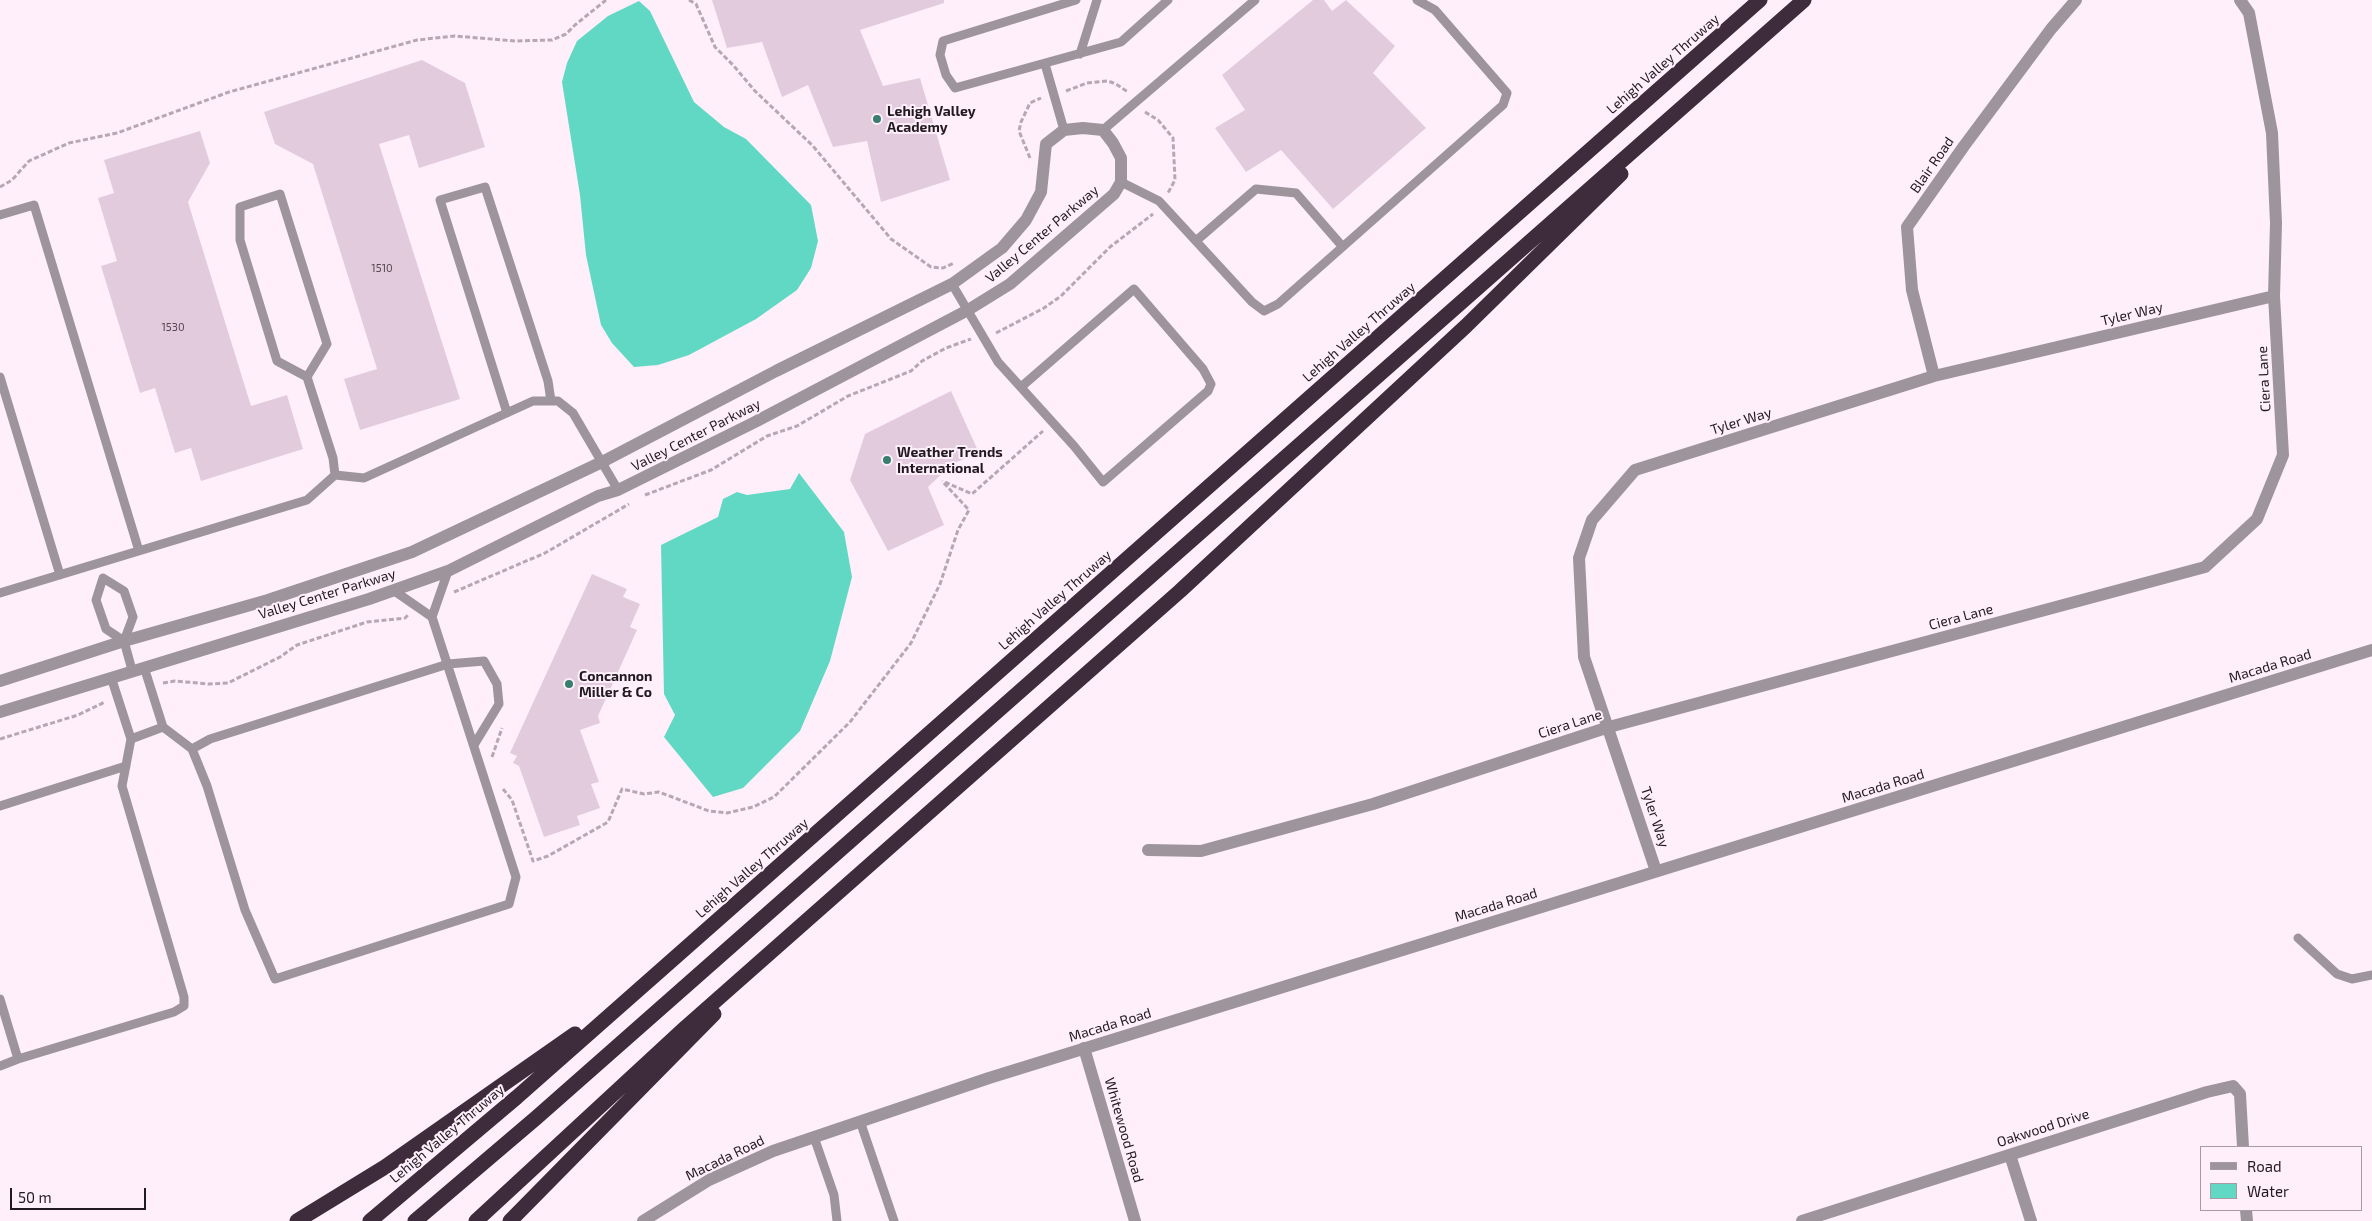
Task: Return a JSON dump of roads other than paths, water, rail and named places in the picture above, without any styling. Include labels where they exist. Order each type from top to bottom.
[{"type":"highway","name":"Lehigh Valley Thruway","points":[[370,1221],[517,1097],[1760,0]]},
{"type":"highway","points":[[415,1221],[536,1118],[1804,0]]},
{"type":"highway","points":[[476,1221],[686,1027],[1180,591],[1466,326],[1762,37]]},
{"type":"highway","points":[[510,1221],[810,918]]},
{"type":"highway","points":[[297,1221],[384,1166],[634,994]]},
{"type":"street","name":"Blair Road","points":[[1934,376],[1912,290],[1907,227],[1970,138],[2076,0]]},
{"type":"street","name":"Ciera Lane","points":[[1148,850],[1201,851],[1374,804],[1609,727],[2205,567],[2257,519],[2283,455],[2274,296],[2276,223],[2272,133],[2249,14],[2240,0]]},
{"type":"street","points":[[1064,130],[1083,128],[1103,130],[1121,158],[1121,182]]},
{"type":"street","name":"Valley Center Parkway","points":[[0,680],[124,641],[268,600],[412,552],[602,462],[776,371],[952,284],[1002,248],[1026,220],[1041,192],[1046,144],[1064,130]]},
{"type":"street","name":"Valley Center Parkway","points":[[0,712],[369,599],[448,571],[598,496],[618,490],[755,422],[968,310],[1010,284],[1114,194],[1121,182]]},
{"type":"street","name":"Tyler Way","points":[[1656,871],[1584,657],[1579,558],[1592,520],[1635,470],[1934,376],[2274,296]]},
{"type":"street","name":"Macada Road","points":[[643,1221],[709,1180],[749,1161],[814,1136],[1084,1048],[2372,650]]},
{"type":"street","name":"Whitewood Road","points":[[1084,1048],[1135,1221]]},
{"type":"street","name":"Oakwood Drive","points":[[1802,1221],[2233,1086],[2240,1094],[2243,1146]]},
{"type":"street","points":[[2010,1155],[2031,1221]]},
{"type":"lane","points":[[1076,0],[943,41],[940,56],[946,75],[954,88],[1121,42],[1168,0]]},
{"type":"lane","points":[[1080,54],[1097,0]]},
{"type":"lane","points":[[1103,130],[1255,0]]},
{"type":"lane","points":[[1121,182],[1159,201],[1197,240],[1252,302],[1264,311],[1278,304],[1503,105],[1507,93],[1434,10],[1417,0]]},
{"type":"lane","points":[[1045,64],[1064,130]]},
{"type":"lane","points":[[507,413],[440,200],[486,187],[548,381],[551,401]]},
{"type":"lane","points":[[1197,240],[1256,189],[1296,193],[1342,246]]},
{"type":"lane","points":[[307,378],[327,344],[280,194],[240,207],[240,240],[277,361],[307,378],[333,458],[335,475]]},
{"type":"lane","points":[[0,215],[34,205],[139,551]]},
{"type":"lane","points":[[952,284],[998,362],[1103,482],[1208,391],[1211,384],[1203,369],[1134,289],[1021,387]]},
{"type":"lane","points":[[0,377],[60,575]]},
{"type":"lane","points":[[0,593],[307,500],[335,475],[364,478],[533,401],[558,401],[573,413],[618,490]]},
{"type":"lane","points":[[99,563],[103,578],[96,600],[106,628],[124,641],[149,686],[163,727],[192,749],[207,786],[245,910],[275,979],[509,904],[516,877],[432,617],[437,598],[448,571]]},
{"type":"lane","points":[[103,578],[124,591],[132,617],[124,641]]},
{"type":"lane","points":[[393,590],[432,617]]},
{"type":"lane","points":[[192,749],[210,739],[448,664],[484,662],[497,684],[499,704],[474,745]]},
{"type":"lane","points":[[0,1066],[174,1012],[184,1006],[184,997],[122,786],[131,739],[111,677]]},
{"type":"lane","points":[[131,739],[163,727]]},
{"type":"lane","points":[[0,806],[126,766]]},
{"type":"lane","points":[[2298,938],[2337,974],[2352,979],[2372,975]]},
{"type":"lane","points":[[0,999],[18,1060]]},
{"type":"lane","points":[[860,1121],[894,1221]]},
{"type":"lane","points":[[814,1136],[834,1195],[837,1221]]},
{"type":"water","points":[[639,1],[650,11],[694,102],[724,127],[746,139],[811,205],[818,241],[811,268],[797,290],[756,319],[689,355],[658,365],[634,367],[612,343],[601,325],[586,255],[580,195],[562,82],[567,63],[577,41],[608,16]]},
{"type":"water","points":[[799,473],[844,532],[852,577],[830,661],[800,731],[743,788],[713,797],[664,737],[675,715],[664,694],[661,545],[718,517],[723,499],[737,492],[747,495],[790,489]]},
{"type":"place","name":"Lehigh Valley Academy","points":[[877,119]]},
{"type":"place","name":"Weather Trends International","points":[[887,460]]},
{"type":"place","name":"Concannon Miller & Co","points":[[569,684]]}]
